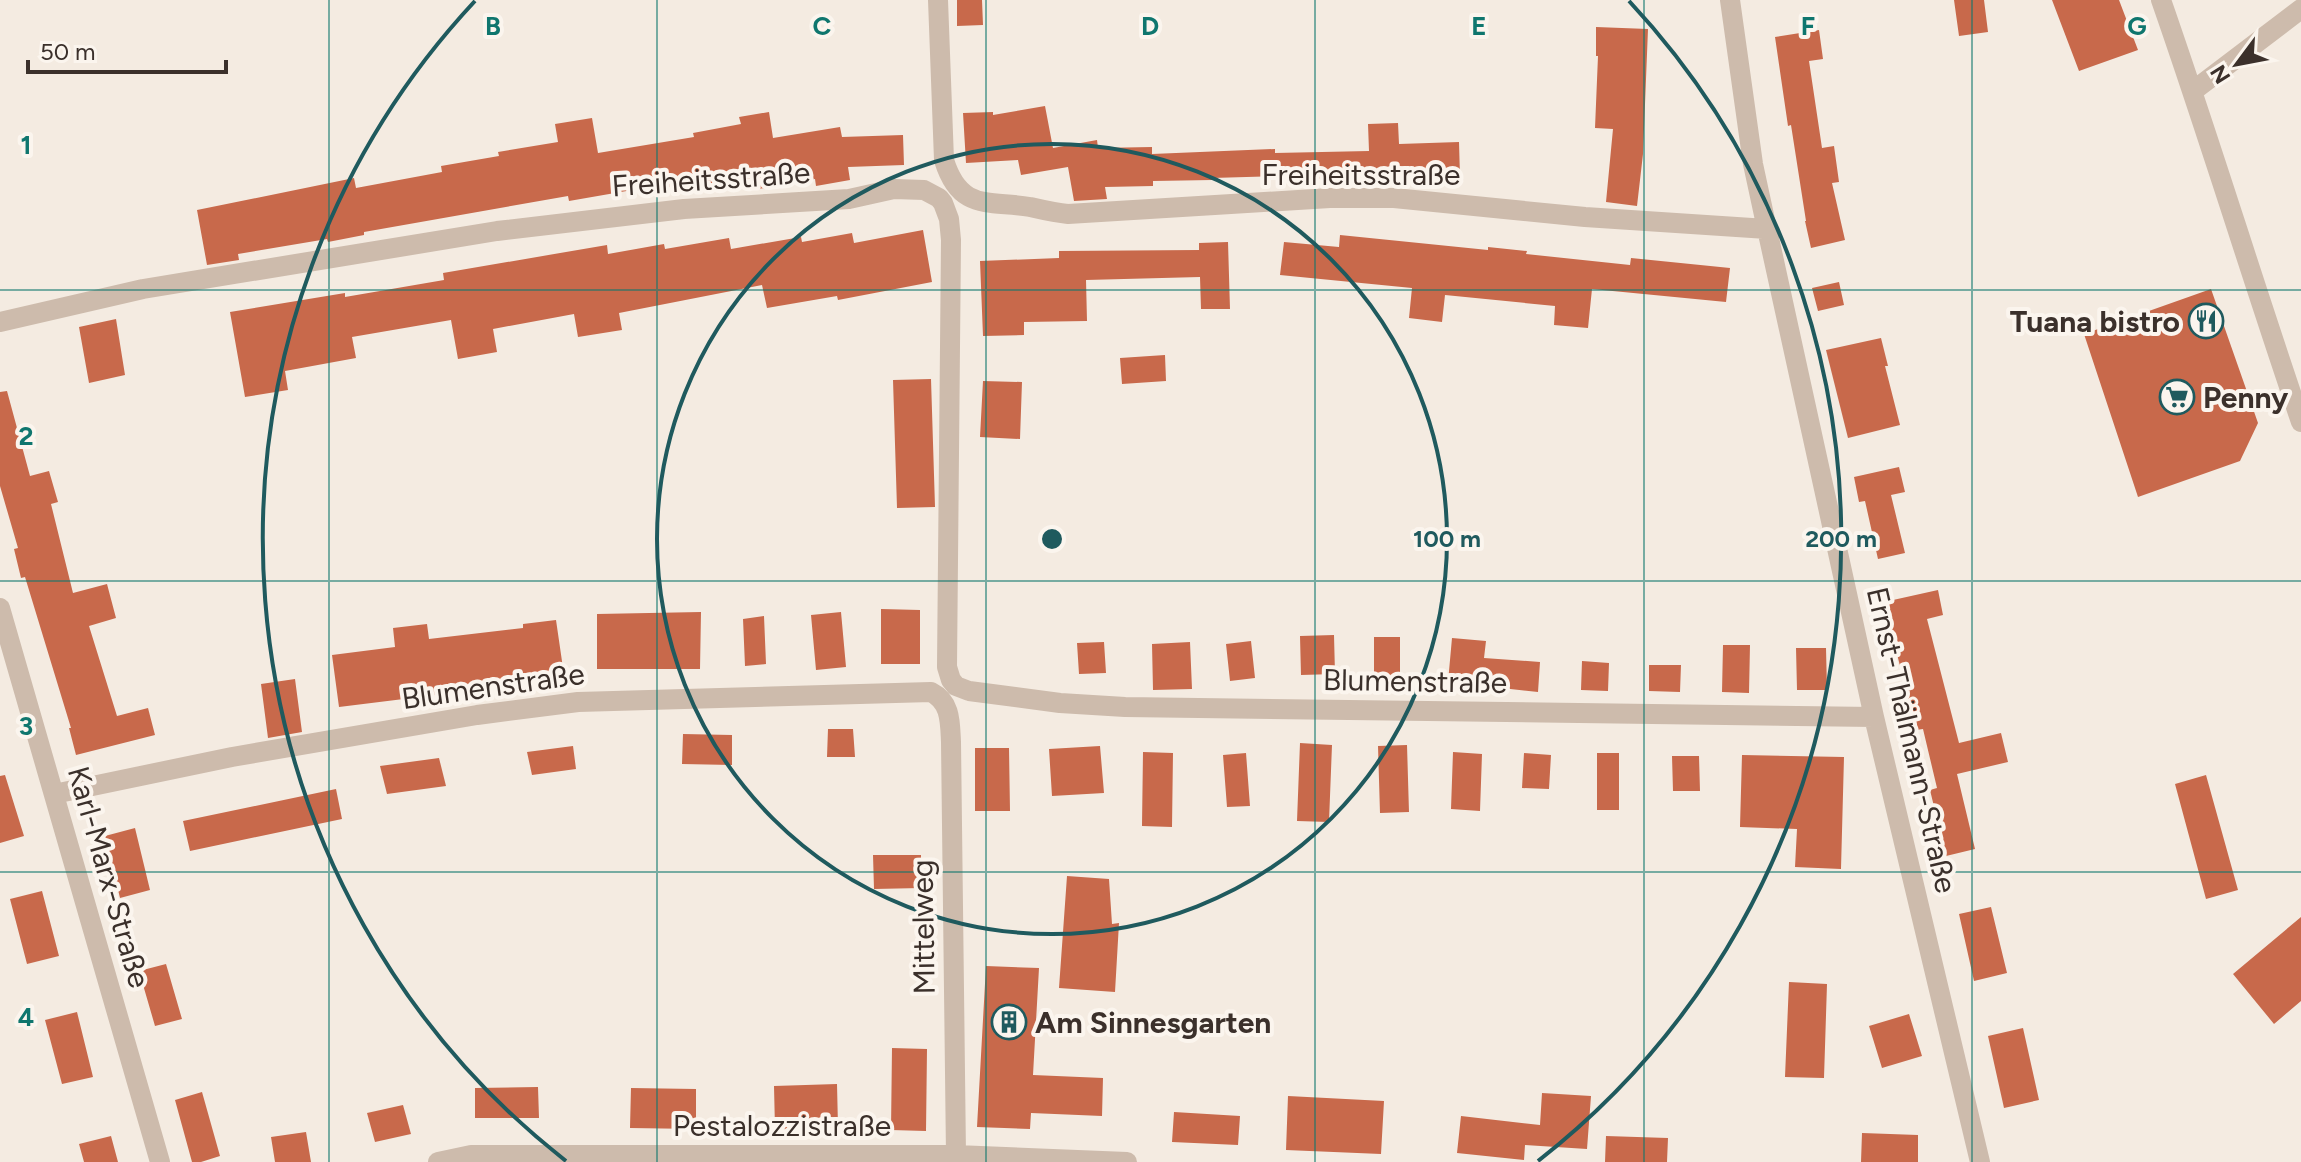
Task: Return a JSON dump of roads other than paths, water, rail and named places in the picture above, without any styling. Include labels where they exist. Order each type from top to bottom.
[{"type":"street","name":"Freiheitsstraße","points":[[938,0],[944,160],[961,190],[980,203],[1068,214],[1330,198],[1394,198],[1585,217],[1767,229]]},
{"type":"street","name":"Ernst-Thälmann-Straße","points":[[1730,0],[1753,164],[1874,717],[1980,1162]]},
{"type":"street","points":[[2161,0],[2301,422]]},
{"type":"street","points":[[2193,91],[2301,9]]},
{"type":"street","name":"Freiheitsstraße","points":[[0,322],[195,279],[497,231],[684,209],[849,199],[894,189],[924,190],[943,203],[949,219],[951,240],[947,667],[950,693]]},
{"type":"street","name":"Karl-Marx-Straße","points":[[0,608],[160,1162]]},
{"type":"street","name":"Blumenstraße","points":[[54,794],[232,757],[477,715],[578,702],[926,691],[1125,707],[1874,717]]},
{"type":"street","name":"Mittelweg","points":[[950,693],[956,1155]]},
{"type":"street","name":"Pestalozzistraße","points":[[438,1162],[471,1155],[956,1155],[1127,1162]]},
{"type":"place","name":"Tuana bistro","points":[[2206,321]]},
{"type":"place","name":"Penny","points":[[2177,397]]},
{"type":"place","name":"Am Sinnesgarten","points":[[1009,1022]]}]
